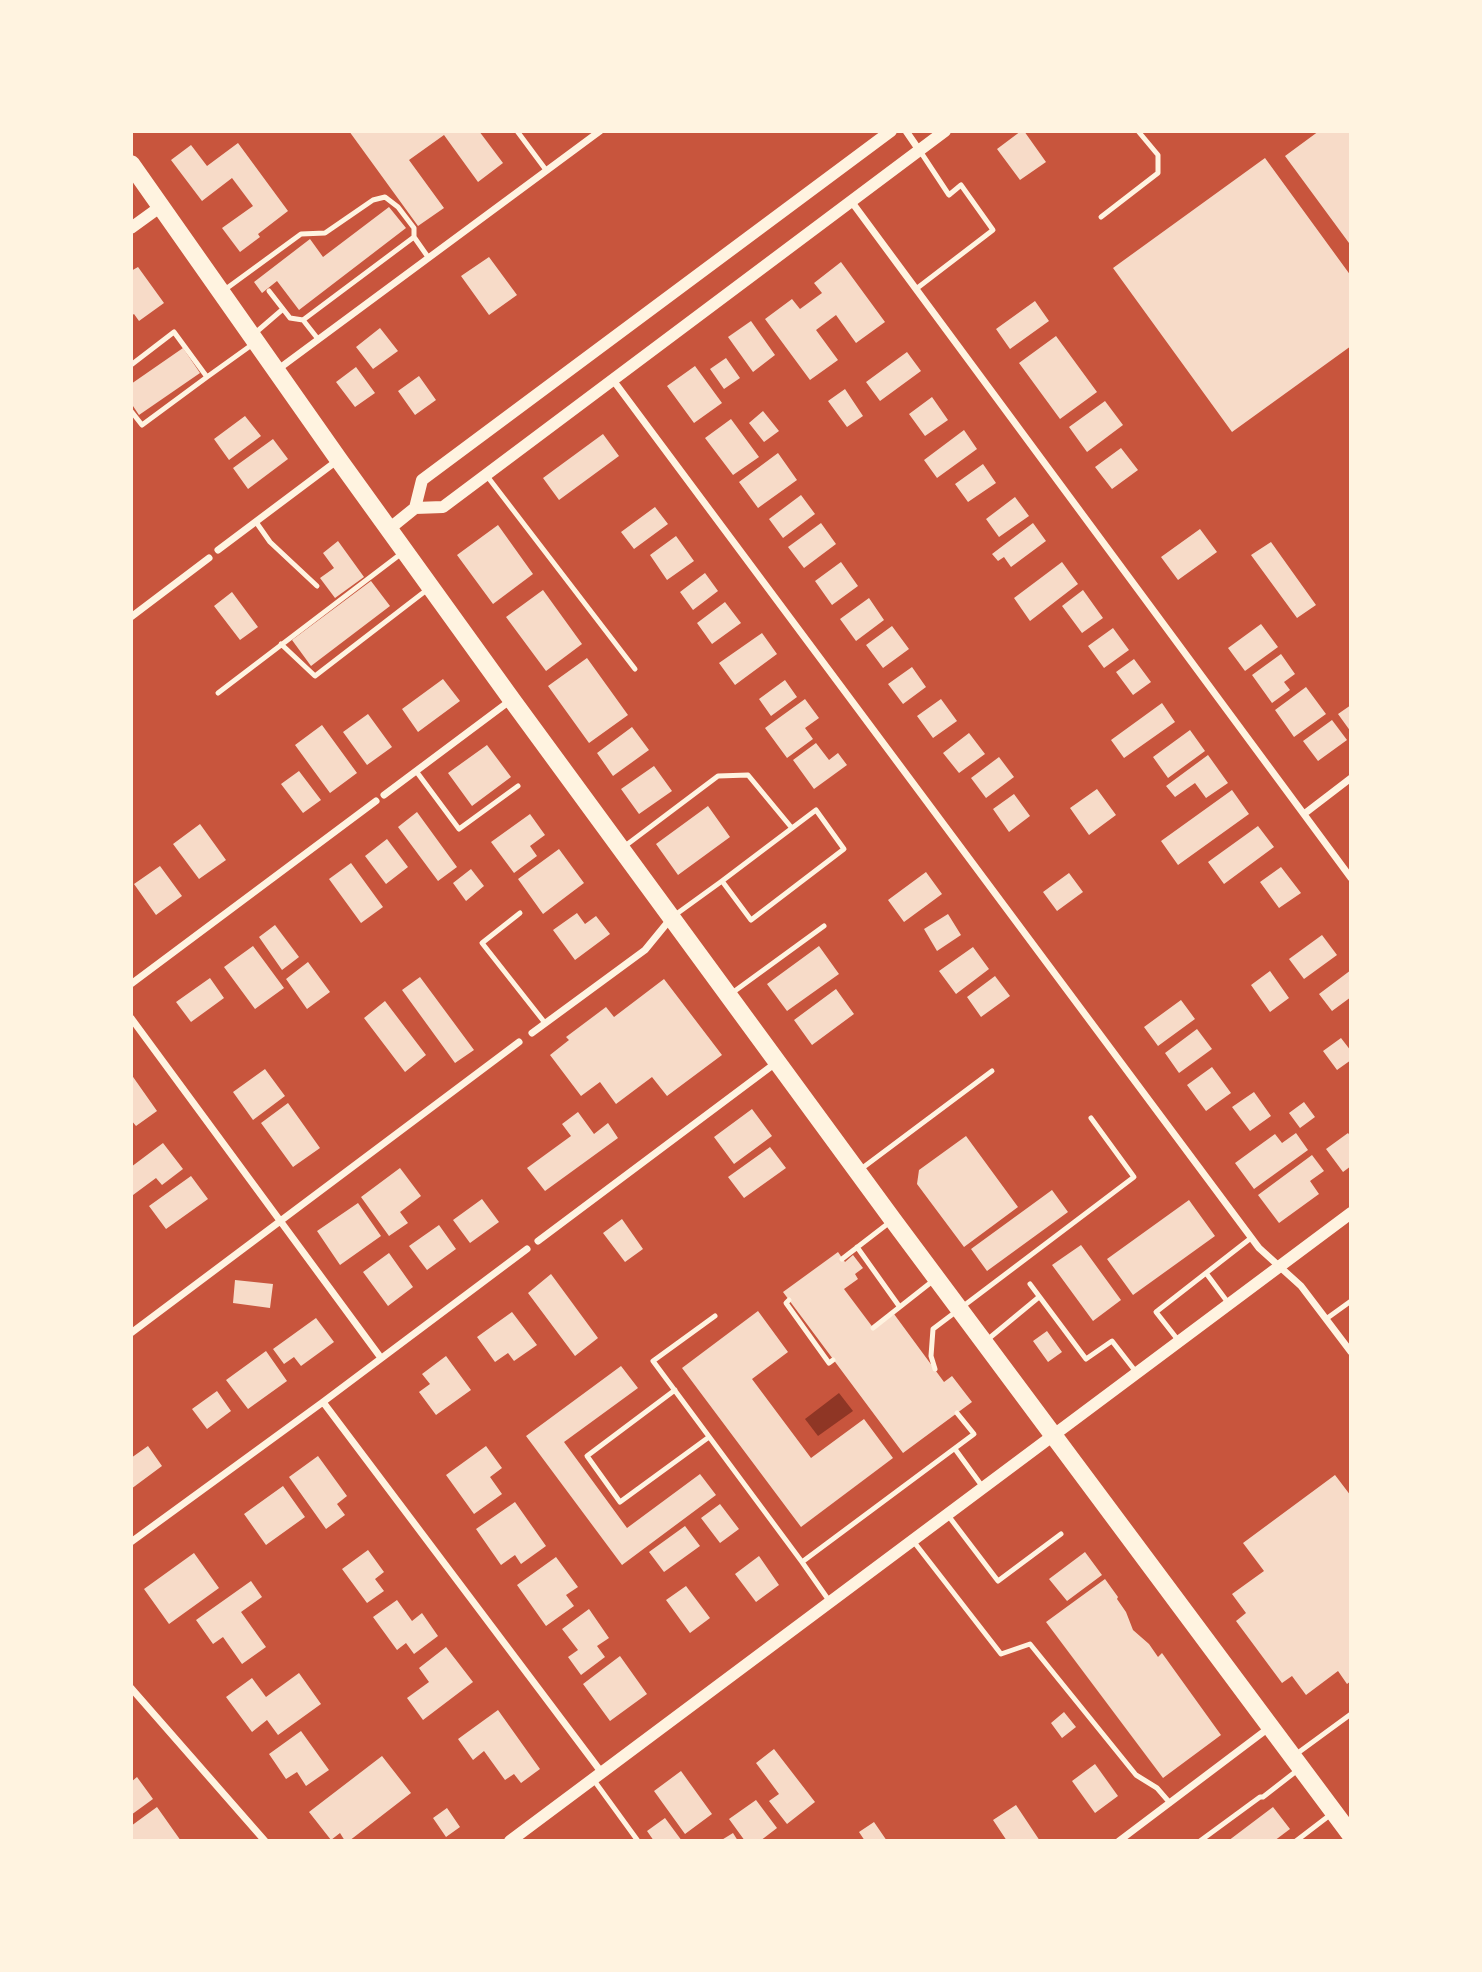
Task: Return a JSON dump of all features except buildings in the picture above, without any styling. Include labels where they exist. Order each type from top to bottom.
[{"type":"highway","points":[[131,164],[512,700],[893,1220],[1351,1835]]},
{"type":"street","points":[[276,371],[600,131]]},
{"type":"street","points":[[415,508],[422,480],[891,131]]},
{"type":"street","points":[[906,131],[919,150]]},
{"type":"street","points":[[389,529],[415,508],[443,507],[945,131]]},
{"type":"street","points":[[851,201],[1351,878]]},
{"type":"street","points":[[131,228],[160,207]]},
{"type":"street","points":[[613,380],[1251,1238],[1301,1286],[1351,1352]]},
{"type":"street","points":[[218,550],[339,460]]},
{"type":"street","points":[[131,617],[209,558]]},
{"type":"street","points":[[384,795],[512,700]]},
{"type":"street","points":[[1304,814],[1351,778]]},
{"type":"street","points":[[131,984],[376,801]]},
{"type":"street","points":[[532,1033],[645,950],[672,917]]},
{"type":"street","points":[[131,1018],[381,1358]]},
{"type":"street","points":[[131,1333],[519,1042]]},
{"type":"street","points":[[538,1241],[777,1062]]},
{"type":"street","points":[[510,1841],[1351,1213]]},
{"type":"street","points":[[131,1542],[527,1249]]},
{"type":"street","points":[[323,1402],[597,1776]]},
{"type":"street","points":[[131,1688],[265,1841]]},
{"type":"street","points":[[1119,1841],[1271,1727]]},
{"type":"lane","points":[[517,131],[546,170]]},
{"type":"lane","points":[[1101,217],[1158,173],[1158,155],[1138,131]]},
{"type":"lane","points":[[916,289],[993,230],[961,185],[949,195],[919,150]]},
{"type":"lane","points":[[221,293],[301,234],[325,233],[373,200],[385,197],[398,207],[414,228],[414,237],[428,257]]},
{"type":"lane","points":[[303,320],[414,237]]},
{"type":"lane","points":[[253,269],[257,275]]},
{"type":"lane","points":[[269,291],[290,318],[303,320],[318,339]]},
{"type":"lane","points":[[131,411],[142,425],[208,377],[283,309]]},
{"type":"lane","points":[[131,365],[174,332],[208,377]]},
{"type":"lane","points":[[487,475],[635,669]]},
{"type":"lane","points":[[256,522],[270,542],[317,586]]},
{"type":"lane","points":[[218,693],[405,551]]},
{"type":"lane","points":[[281,644],[315,676],[431,587]]},
{"type":"lane","points":[[416,771],[459,829],[519,786]]},
{"type":"lane","points":[[621,849],[718,776],[748,775],[791,827]]},
{"type":"lane","points":[[672,917],[816,810],[844,849],[751,920],[722,881]]},
{"type":"lane","points":[[520,913],[482,943],[545,1023]]},
{"type":"lane","points":[[729,995],[824,926]]},
{"type":"lane","points":[[858,1171],[992,1071]]},
{"type":"lane","points":[[935,1369],[931,1356],[933,1329],[1134,1177],[1091,1118]]},
{"type":"lane","points":[[842,1259],[893,1220]]},
{"type":"lane","points":[[1179,1341],[1156,1312],[1251,1238]]},
{"type":"lane","points":[[858,1247],[900,1306]]},
{"type":"lane","points":[[1206,1273],[1229,1304]]},
{"type":"lane","points":[[873,1328],[937,1278]]},
{"type":"lane","points":[[1030,1284],[1086,1359],[1112,1341],[1136,1372]]},
{"type":"lane","points":[[985,1342],[1039,1297]]},
{"type":"lane","points":[[789,1300],[786,1303],[829,1363],[833,1360]]},
{"type":"lane","points":[[1326,1319],[1351,1301]]},
{"type":"lane","points":[[715,1316],[653,1361],[830,1602]]},
{"type":"lane","points":[[675,1390],[587,1456],[620,1502],[709,1437]]},
{"type":"lane","points":[[802,1562],[974,1434],[957,1413]]},
{"type":"lane","points":[[955,1449],[983,1487]]},
{"type":"lane","points":[[947,1514],[998,1581],[1060,1534]]},
{"type":"lane","points":[[913,1540],[1002,1654],[1030,1644],[1136,1774],[1157,1788],[1170,1803]]},
{"type":"lane","points":[[1200,1841],[1263,1797],[1297,1762],[1351,1714]]},
{"type":"lane","points":[[597,1776],[638,1841]]},
{"type":"lane","points":[[1296,1841],[1334,1812]]},
{"type":"shaded area","points":[[839,1393],[853,1411],[818,1436],[805,1419]]}]
